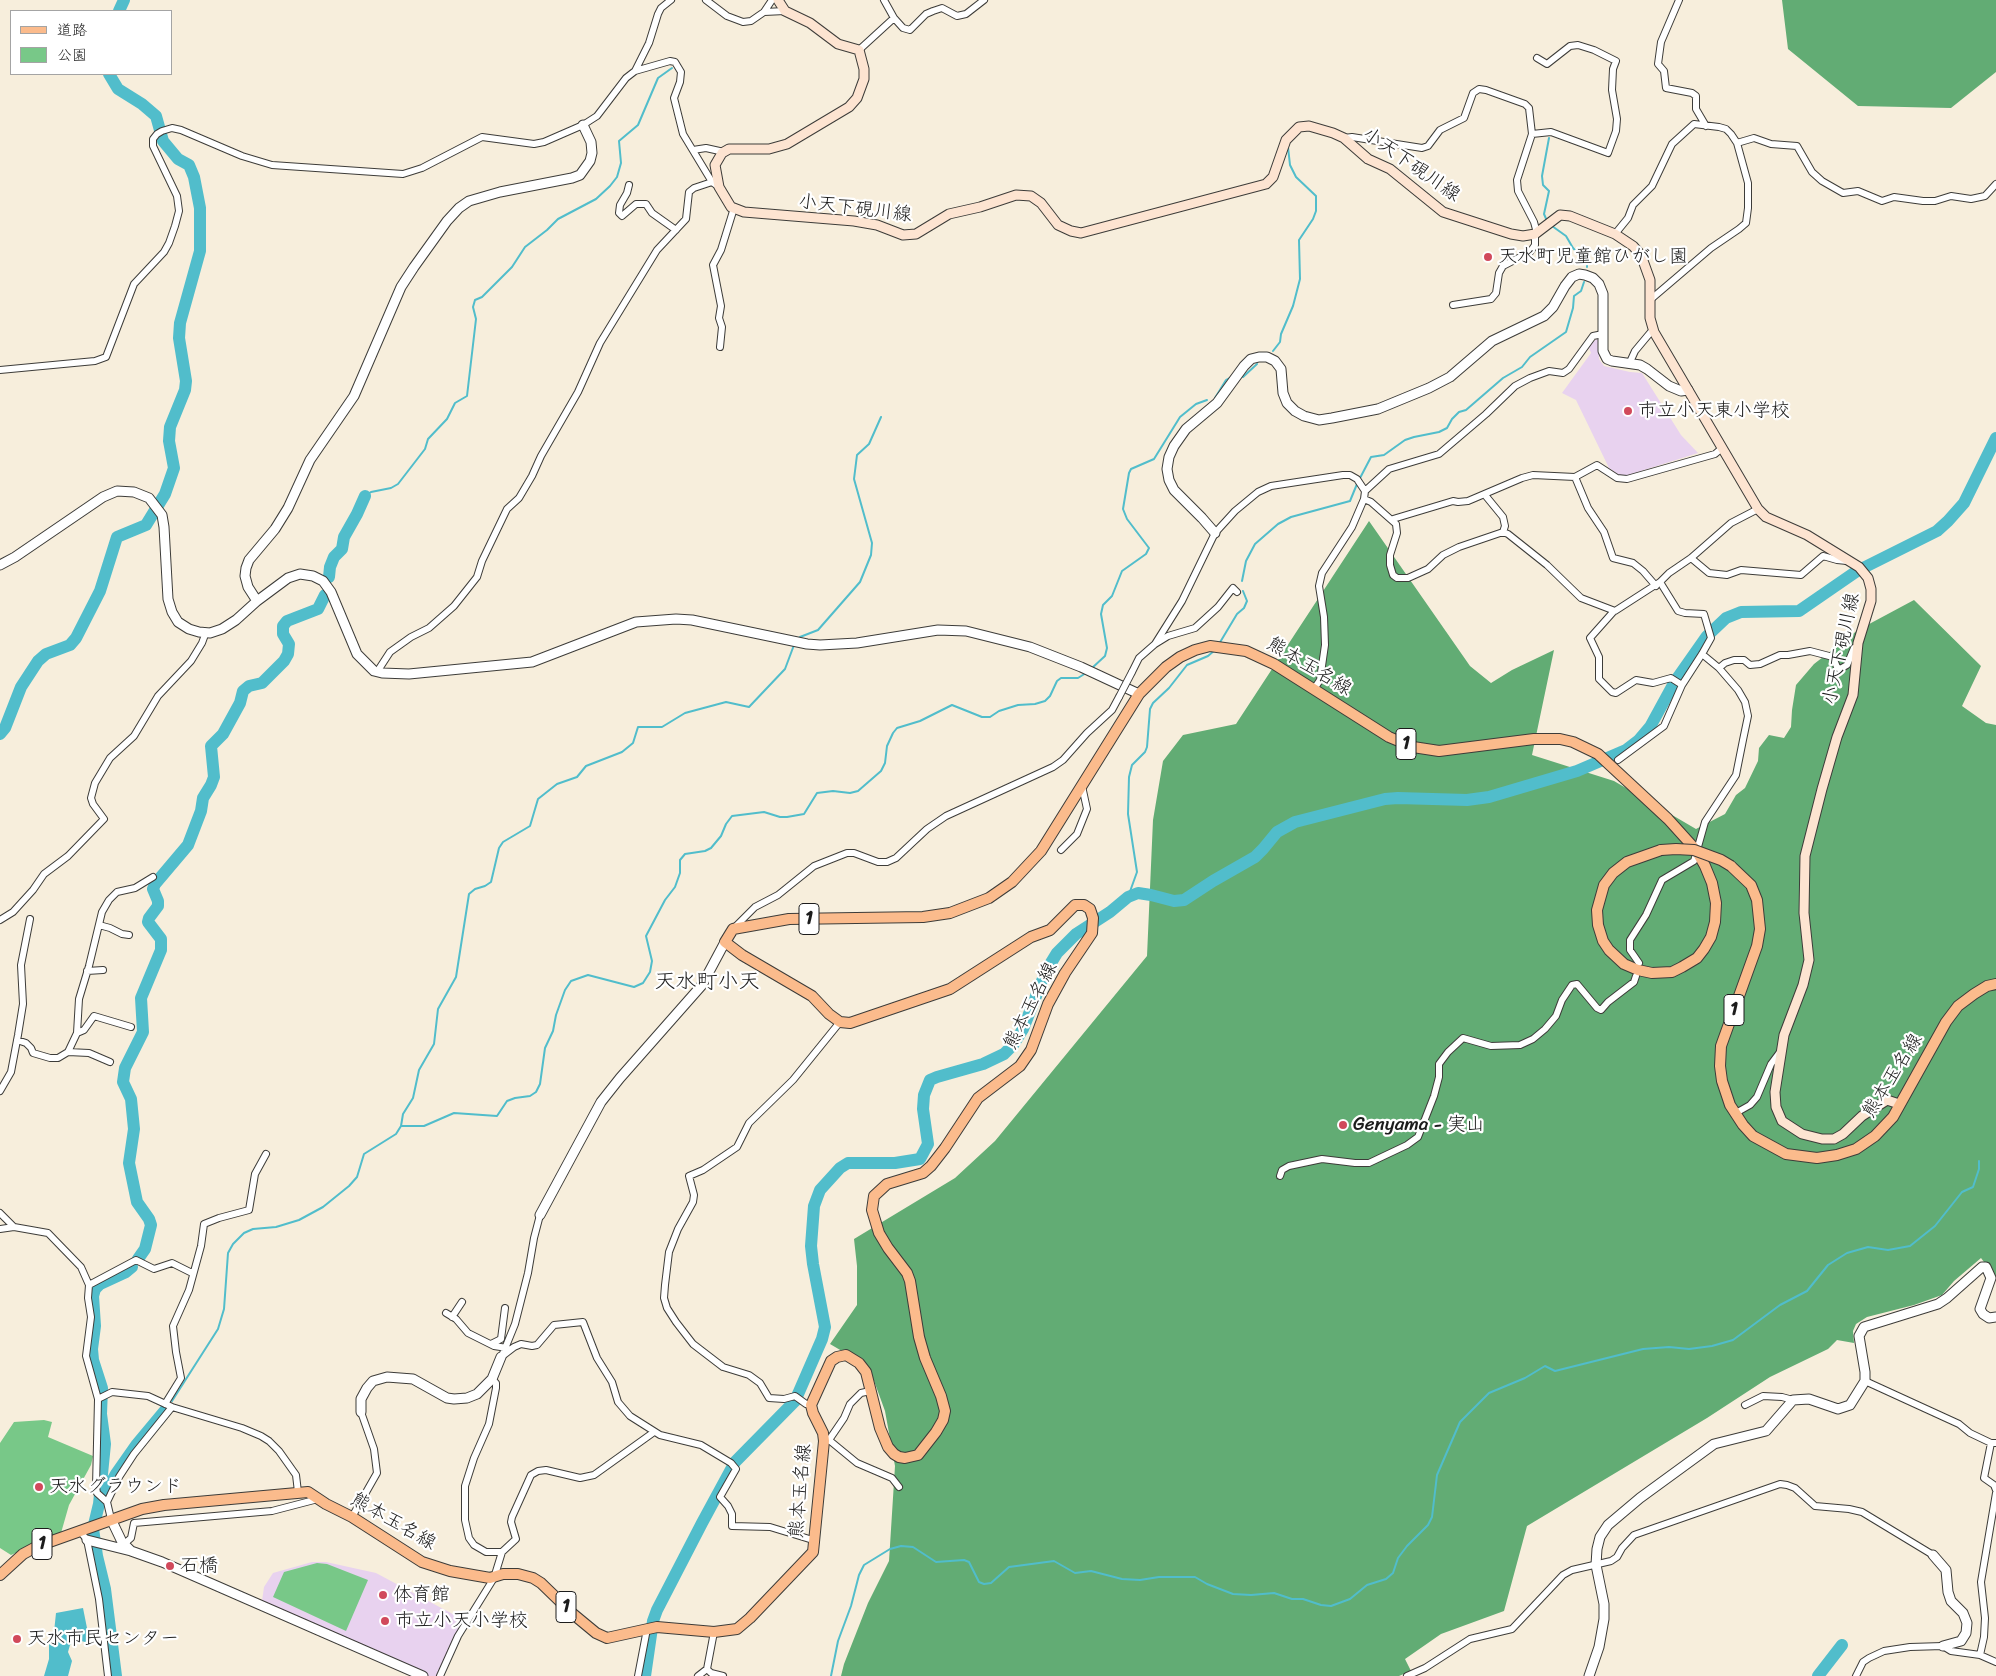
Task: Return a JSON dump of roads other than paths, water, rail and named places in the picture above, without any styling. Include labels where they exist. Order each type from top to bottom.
[{"type":"main road","points":[[734,208],[715,185],[715,165],[718,158],[724,152],[729,149],[769,149],[787,144],[849,107],[857,98],[864,79],[864,68],[859,50],[838,44],[810,23],[785,11],[778,0]]},
{"type":"main road","name":"小天下硯川線","points":[[734,208],[744,212],[854,221],[877,225],[903,235],[916,234],[949,214],[980,207],[1016,195],[1030,196],[1041,203],[1058,225],[1081,233],[1266,184],[1274,177],[1286,140],[1299,127],[1309,126],[1344,138],[1368,159],[1390,169],[1443,212],[1511,234],[1523,236],[1536,233],[1560,216],[1570,216],[1615,234],[1633,246],[1641,255],[1650,280],[1650,318],[1654,332],[1758,509],[1766,517],[1806,535],[1825,551],[1861,570],[1868,578],[1871,589],[1871,601],[1858,648],[1853,695],[1830,763],[1805,856],[1804,913],[1809,949],[1807,971],[1784,1035],[1774,1092],[1776,1107],[1782,1121],[1802,1134],[1822,1139],[1834,1139],[1843,1134],[1862,1116],[1887,1100],[1899,1104]]},
{"type":"main road","name":"熊本玉名線","points":[[733,929],[789,919],[923,917],[950,913],[979,903],[1012,882],[1041,851],[1139,694],[1166,667],[1180,657],[1210,646],[1246,651],[1274,664],[1389,738],[1413,747],[1430,751],[1534,739],[1560,739],[1573,742],[1617,764],[1696,850],[1705,866],[1712,883],[1716,903],[1715,922],[1711,937],[1697,958],[1682,968],[1672,972],[1652,974],[1624,964],[1608,950],[1598,925],[1597,910],[1604,885],[1613,873],[1627,862],[1661,850],[1676,848],[1694,850],[1721,860],[1731,866],[1751,886],[1760,913],[1758,946],[1722,1046],[1720,1066],[1725,1094],[1734,1114],[1753,1136],[1786,1154],[1817,1158],[1838,1155],[1856,1149],[1875,1136],[1894,1117],[1899,1104],[1946,1022],[1958,1006],[1987,986],[1996,984]]},
{"type":"main road","name":"熊本玉名線","points":[[1,1573],[23,1554],[38,1546],[84,1528],[142,1509],[164,1505],[308,1492],[352,1517],[422,1562],[450,1571],[494,1578],[504,1574],[511,1574],[533,1578],[540,1582],[578,1619],[596,1633],[607,1638],[656,1627],[714,1632],[737,1629],[750,1618],[813,1552],[816,1541],[827,1440],[813,1413],[811,1405],[831,1361],[846,1355],[859,1362],[866,1372],[880,1428],[894,1454],[905,1458],[918,1455],[943,1420],[945,1411],[919,1337],[910,1281],[907,1273],[879,1233],[872,1210],[874,1196],[887,1184],[923,1172],[931,1166],[978,1098],[1020,1066],[1031,1050],[1048,1004],[1065,973],[1089,938],[1094,922],[1090,909],[1084,905],[1075,905],[1050,930],[1031,937],[950,989],[850,1023],[840,1022]]},
{"type":"main road","points":[[733,929],[725,942],[764,969],[812,996],[829,1014],[840,1022]]},
{"type":"street","points":[[635,71],[648,43],[658,14],[671,0]]},
{"type":"street","points":[[706,0],[727,16],[743,22],[751,21],[764,12],[772,0]]},
{"type":"street","points":[[884,0],[894,18],[903,28],[910,30],[926,14],[933,11],[942,8],[957,16],[966,14],[984,0]]},
{"type":"street","points":[[1679,0],[1661,42],[1658,64],[1664,71],[1668,89],[1692,93],[1696,96],[1696,109],[1706,126]]},
{"type":"street","points":[[764,12],[785,11]]},
{"type":"street","points":[[859,50],[894,18]]},
{"type":"street","points":[[1532,134],[1551,132],[1608,153],[1616,131],[1617,119],[1612,90],[1613,69],[1616,61],[1594,50],[1578,45],[1570,46],[1546,64],[1537,58]]},
{"type":"street","points":[[0,370],[95,361],[106,357],[134,284],[169,244],[179,211],[177,196],[154,146],[153,139],[160,132],[172,128],[181,130],[242,156],[272,165],[398,175],[422,168],[482,137],[534,144],[544,142],[583,125],[597,116],[626,78],[635,71],[670,61],[675,62],[681,72],[680,82],[674,98],[683,134],[715,185],[694,188],[689,192],[686,219],[658,250],[600,343],[578,392],[541,456],[532,476],[519,498],[507,510],[482,561],[477,576],[454,606],[429,628],[411,637],[390,652],[377,672]]},
{"type":"street","points":[[1344,138],[1352,137],[1422,148],[1428,146],[1440,130],[1464,118],[1473,93],[1480,89],[1525,104],[1529,108],[1532,134],[1517,180],[1518,191],[1534,222],[1536,233],[1535,245],[1530,252],[1503,266],[1499,273],[1496,293],[1491,299],[1453,305]]},
{"type":"street","points":[[1615,234],[1628,218],[1633,206],[1652,186],[1672,144],[1694,124],[1726,129],[1737,143],[1748,182],[1746,223],[1711,248],[1650,300]]},
{"type":"street","points":[[257,601],[248,587],[245,576],[249,560],[275,529],[288,508],[310,460],[354,396],[402,287],[414,267],[447,221],[459,208],[469,201],[500,192],[572,178],[580,174],[590,161],[592,153],[591,142],[583,125]]},
{"type":"street","points":[[1737,143],[1754,138],[1771,144],[1796,146],[1812,172],[1822,181],[1843,193],[1858,191],[1882,201],[1894,197],[1923,201],[1951,196],[1971,199],[1985,196],[1996,184]]},
{"type":"street","points":[[693,150],[706,148],[724,152]]},
{"type":"street","points":[[629,185],[627,194],[620,205],[619,212],[622,216],[636,204],[646,204],[652,213],[676,230]]},
{"type":"street","points":[[720,347],[722,327],[719,318],[722,306],[713,265],[721,250],[734,208]]},
{"type":"street","points":[[1214,533],[1174,490],[1169,480],[1167,469],[1169,457],[1186,429],[1213,408],[1251,359],[1259,357],[1275,361],[1281,369],[1283,393],[1287,403],[1304,416],[1319,420],[1378,409],[1440,383],[1468,363],[1492,342],[1544,316],[1553,307],[1572,277],[1579,274],[1592,278],[1599,284],[1603,294],[1603,351],[1608,359],[1612,362],[1630,362],[1648,369],[1674,389],[1688,390]]},
{"type":"street","points":[[1630,362],[1635,351],[1650,333],[1654,332]]},
{"type":"street","points":[[1314,689],[1320,680],[1325,645],[1324,617],[1319,586],[1322,573],[1352,527],[1364,499],[1365,491],[1389,469],[1439,454],[1486,414],[1515,386],[1549,371],[1562,373],[1569,369],[1593,336],[1603,334]]},
{"type":"street","points":[[1394,520],[1453,501],[1468,501],[1533,475],[1575,477],[1597,465],[1617,478],[1627,479],[1715,454],[1722,448]]},
{"type":"street","points":[[1155,644],[1182,601],[1214,533],[1235,511],[1258,492],[1271,486],[1343,475],[1350,475],[1365,491]]},
{"type":"street","points":[[1575,477],[1588,508],[1604,532],[1613,558],[1632,563],[1643,571],[1658,584],[1676,609],[1685,613],[1704,614],[1711,638],[1680,684],[1664,726],[1617,764]]},
{"type":"street","points":[[0,565],[110,494],[134,492],[149,498],[157,506],[164,527],[168,599],[172,612],[178,622],[189,629],[206,632],[222,629],[288,578],[300,574],[313,576],[323,581],[331,592],[357,654],[377,672],[410,674],[532,662],[636,622],[657,619],[692,620],[807,644],[857,643],[938,630],[966,631],[1030,647],[1107,678],[1139,694]]},
{"type":"street","points":[[1485,495],[1503,518],[1505,526],[1503,532]]},
{"type":"street","points":[[1364,499],[1371,502],[1394,520],[1398,530],[1390,555],[1390,565],[1394,574],[1402,579],[1428,569],[1443,556],[1459,547],[1503,532],[1547,565],[1581,598],[1614,610],[1618,610],[1658,584],[1669,572],[1691,558],[1731,523],[1758,509]]},
{"type":"street","points":[[1691,558],[1709,573],[1727,575],[1741,570],[1795,575],[1801,574],[1825,551]]},
{"type":"street","points":[[733,929],[755,907],[778,895],[814,866],[847,853],[854,853],[878,862],[887,862],[896,858],[927,829],[946,816],[1053,767],[1063,760],[1087,733],[1112,710],[1139,658],[1168,636],[1195,628],[1218,608],[1233,588],[1237,592]]},
{"type":"street","points":[[1614,610],[1590,638],[1598,657],[1599,679],[1612,692],[1616,693],[1636,680],[1653,683],[1672,678],[1680,684]]},
{"type":"street","points":[[0,920],[13,912],[33,890],[44,874],[68,856],[104,819],[91,798],[95,783],[110,758],[134,736],[158,696],[192,661],[202,644],[206,632]]},
{"type":"street","points":[[1719,668],[1725,663],[1734,660],[1744,660],[1750,665],[1760,664],[1780,655],[1810,651],[1833,658],[1837,668],[1840,669],[1847,665],[1854,648]]},
{"type":"street","points":[[1639,963],[1630,950],[1630,940],[1646,915],[1662,880],[1694,861],[1705,822],[1736,775],[1748,716],[1745,702],[1738,690],[1719,668],[1702,654]]},
{"type":"street","points":[[1061,850],[1077,834],[1087,808],[1082,786]]},
{"type":"street","points":[[68,1052],[76,1033],[79,999],[102,912],[117,892],[135,888],[153,877]]},
{"type":"street","points":[[0,1091],[11,1072],[17,1040],[23,1004],[22,965],[30,919]]},
{"type":"street","points":[[99,925],[129,935]]},
{"type":"street","points":[[352,1517],[377,1473],[374,1449],[361,1412],[361,1399],[367,1388],[378,1378],[406,1377],[447,1398],[454,1399],[467,1398],[477,1394],[492,1379],[506,1348],[528,1273],[540,1215],[601,1102],[702,986],[725,942]]},
{"type":"street","points":[[87,971],[103,970]]},
{"type":"street","points":[[1280,1176],[1282,1170],[1289,1166],[1322,1159],[1369,1163],[1407,1145],[1418,1137],[1434,1096],[1439,1077],[1439,1064],[1448,1052],[1463,1038],[1490,1046],[1520,1045],[1533,1039],[1545,1029],[1556,1016],[1562,1000],[1572,985],[1577,984],[1597,1008],[1602,1010],[1608,1002],[1634,982],[1636,976]]},
{"type":"street","points":[[76,1033],[84,1030],[94,1016],[131,1027]]},
{"type":"street","points":[[811,1405],[806,1404],[798,1397],[784,1399],[769,1398],[760,1383],[749,1375],[723,1367],[693,1344],[667,1308],[664,1298],[665,1284],[669,1252],[678,1229],[693,1202],[694,1195],[689,1176],[703,1170],[737,1147],[749,1123],[793,1080],[840,1022]]},
{"type":"street","points":[[17,1040],[26,1043],[33,1053],[50,1058],[58,1058],[68,1052],[89,1052],[110,1062]]},
{"type":"street","points":[[1734,1114],[1750,1105],[1757,1097],[1771,1064],[1781,1051]]},
{"type":"street","points":[[106,1501],[119,1476],[169,1405],[181,1378],[174,1326],[189,1290],[204,1224],[249,1210],[255,1174],[266,1154]]},
{"type":"street","points":[[0,1213],[14,1227]]},
{"type":"street","points":[[0,1229],[14,1227],[48,1233],[81,1267],[89,1285],[88,1298],[91,1317],[86,1356],[101,1397],[96,1486],[98,1493],[106,1501],[111,1519],[128,1548]]},
{"type":"street","points":[[89,1285],[136,1260],[154,1269],[172,1263],[192,1273]]},
{"type":"street","points":[[1745,1405],[1763,1396],[1782,1397],[1793,1400],[1809,1398],[1838,1408],[1850,1405],[1865,1381],[1859,1336],[1864,1327],[1938,1304],[1982,1267],[1986,1267],[1991,1278],[1980,1309],[1989,1318],[1996,1318]]},
{"type":"street","points":[[462,1302],[449,1315],[468,1332],[491,1344],[506,1348]]},
{"type":"street","points":[[491,1344],[501,1339],[505,1308]]},
{"type":"street","points":[[501,1358],[514,1346],[521,1344],[537,1345],[554,1325],[583,1322],[598,1358],[612,1382],[622,1408],[630,1416],[654,1432],[700,1445],[736,1469],[720,1497],[732,1514],[732,1526],[770,1527],[816,1541]]},
{"type":"street","points":[[492,1379],[496,1383],[496,1388],[489,1424],[474,1458],[465,1486],[464,1520],[469,1538],[474,1545],[486,1552],[502,1552]]},
{"type":"street","points":[[1865,1381],[1959,1424],[1970,1433],[1994,1443],[1984,1478],[1994,1485],[1996,1491],[1981,1582],[1985,1618],[1984,1637],[1980,1655]]},
{"type":"street","points":[[870,1391],[861,1393],[850,1404],[844,1418],[827,1440],[857,1463],[892,1478],[899,1488]]},
{"type":"street","points":[[101,1397],[112,1392],[148,1396],[169,1405],[242,1428],[269,1440],[296,1474],[298,1492]]},
{"type":"street","points":[[1589,1676],[1599,1647],[1604,1619],[1604,1604],[1596,1565],[1597,1549],[1600,1537],[1608,1525],[1640,1498],[1714,1444],[1766,1431],[1793,1400]]},
{"type":"street","points":[[440,1676],[458,1636],[494,1578],[502,1552],[516,1539],[511,1522],[512,1517],[531,1475],[538,1471],[546,1470],[580,1478],[594,1476],[654,1432]]},
{"type":"street","points":[[1407,1676],[1425,1668],[1470,1639],[1512,1628],[1563,1575],[1572,1570],[1611,1561],[1634,1535],[1780,1484],[1795,1488],[1815,1506],[1862,1512],[1933,1554],[1946,1570],[1948,1592],[1951,1600],[1963,1613],[1967,1623],[1966,1634],[1954,1644],[1884,1651],[1863,1662],[1856,1676]]},
{"type":"street","points":[[128,1548],[134,1523],[272,1511],[318,1499]]},
{"type":"street","points":[[84,1528],[89,1540],[99,1599],[108,1676]]},
{"type":"street","points":[[89,1540],[128,1548],[423,1676]]},
{"type":"street","points":[[638,1676],[647,1629]]},
{"type":"street","points":[[698,1676],[707,1669],[714,1632]]},
{"type":"street","points":[[1943,1646],[1951,1651],[1980,1655],[1996,1662]]},
{"type":"street","points":[[707,1669],[711,1673],[723,1676]]},
{"type":"water","points":[[83,1608],[90,1643],[76,1640],[70,1645],[68,1652],[72,1661],[68,1676],[44,1676],[49,1659],[49,1639],[54,1632],[56,1613]]},
{"type":"waterway","points":[[119,10],[124,0]]},
{"type":"waterway","points":[[365,496],[371,492],[391,488],[398,484],[425,449],[428,439],[447,419],[455,403],[467,396],[476,319],[473,307],[475,300],[482,297],[512,267],[525,247],[558,219],[596,199],[610,186],[617,177],[621,163],[619,141],[638,125],[658,78],[672,68]]},
{"type":"waterway","points":[[0,734],[5,728],[21,687],[38,661],[46,654],[70,645],[76,638],[100,591],[117,537],[146,525],[165,494],[174,468],[169,441],[170,427],[185,390],[186,381],[179,338],[180,323],[200,251],[200,208],[194,177],[189,165],[178,159],[163,141],[156,116],[142,104],[118,89],[110,75]]},
{"type":"waterway","points":[[1547,221],[1544,214],[1549,191],[1543,185],[1542,176],[1549,138]]},
{"type":"waterway","points":[[1273,351],[1280,342],[1300,279],[1299,240],[1316,211],[1316,196],[1296,177],[1290,165],[1288,147]]},
{"type":"waterway","points":[[1552,226],[1566,236],[1573,248],[1587,263],[1587,267]]},
{"type":"waterway","points":[[1359,480],[1371,457],[1384,455],[1405,440],[1439,432],[1447,428],[1459,412],[1466,410],[1503,378],[1522,367],[1530,357],[1566,332],[1573,308],[1574,296],[1581,291],[1584,282]]},
{"type":"waterway","points":[[1243,377],[1257,364]]},
{"type":"waterway","points":[[1215,398],[1226,380],[1233,376]]},
{"type":"waterway","points":[[1092,668],[1105,656],[1107,648],[1101,614],[1103,605],[1112,596],[1122,571],[1146,554],[1149,548],[1127,519],[1123,509],[1129,473],[1131,469],[1154,459],[1180,417],[1196,404],[1207,400]]},
{"type":"waterway","points":[[798,639],[818,630],[860,582],[871,555],[872,543],[854,479],[857,455],[869,444],[881,417]]},
{"type":"waterway","points":[[645,1676],[653,1621],[657,1610],[702,1523],[735,1462],[795,1401],[822,1339],[825,1327],[811,1246],[814,1206],[820,1190],[840,1168],[848,1163],[895,1163],[920,1159],[928,1144],[923,1109],[924,1095],[930,1080],[983,1064],[1004,1054],[1013,1045],[1023,1029],[1046,971],[1057,953],[1076,934],[1110,912],[1128,897],[1138,893],[1174,901],[1184,900],[1255,857],[1277,832],[1295,822],[1385,799],[1467,800],[1489,797],[1577,771],[1626,750],[1639,740],[1650,727],[1674,683],[1707,636],[1726,618],[1741,612],[1799,611],[1857,571],[1937,531],[1964,503],[1996,438]]},
{"type":"waterway","points":[[1242,581],[1246,561],[1255,544],[1278,524],[1291,517],[1350,501],[1357,484]]},
{"type":"waterway","points":[[329,577],[334,557],[342,549],[344,537],[365,496]]},
{"type":"waterway","points":[[1219,644],[1237,614],[1244,608],[1247,601],[1243,591]]},
{"type":"waterway","points":[[138,1259],[145,1249],[151,1225],[137,1202],[129,1163],[134,1129],[131,1099],[123,1082],[125,1068],[143,1032],[141,998],[161,950],[161,939],[148,922],[158,906],[153,889],[155,884],[188,845],[201,811],[203,798],[214,777],[211,746],[223,734],[240,703],[243,691],[249,686],[262,683],[284,661],[288,654],[289,644],[283,634],[283,626],[287,621],[318,609],[325,595]]},
{"type":"waterway","points":[[172,1401],[218,1329],[224,1309],[228,1253],[233,1244],[244,1233],[253,1229],[276,1227],[299,1220],[323,1207],[357,1177],[364,1154],[396,1134],[401,1126],[403,1114],[413,1098],[419,1070],[434,1044],[438,1009],[456,977],[469,894],[475,889],[491,882],[499,848],[503,842],[530,826],[538,799],[557,784],[577,777],[586,766],[622,752],[633,743],[638,727],[662,727],[685,713],[726,702],[749,707],[785,669],[794,645]]},
{"type":"waterway","points":[[1128,897],[1137,872],[1128,814],[1129,777],[1132,765],[1145,752],[1147,747],[1150,709],[1153,703],[1169,688],[1187,665],[1208,656],[1215,650]]},
{"type":"waterway","points":[[401,1126],[424,1126],[454,1113],[497,1116],[507,1101],[530,1096],[536,1092],[540,1084],[545,1048],[553,1031],[556,1015],[565,990],[571,981],[588,975],[634,987],[643,983],[650,972],[652,961],[646,936],[665,900],[675,887],[680,873],[680,860],[685,854],[705,851],[711,848],[721,836],[732,816],[764,812],[780,817],[804,814],[817,793],[833,791],[850,793],[858,791],[881,771],[885,763],[887,746],[897,728],[920,721],[952,705],[982,717],[990,717],[999,711],[1018,705],[1035,704],[1045,701],[1050,696],[1057,681],[1061,678],[1078,678],[1086,673]]},
{"type":"waterway","points":[[831,1676],[838,1641],[864,1565],[890,1549],[901,1546],[913,1547],[936,1562],[964,1560],[969,1562],[979,1582],[984,1584],[991,1583],[1009,1567],[1054,1561],[1075,1573],[1091,1571],[1122,1579],[1195,1577],[1233,1594],[1274,1593],[1292,1599],[1303,1599],[1331,1606],[1350,1599],[1367,1585],[1386,1579],[1393,1573],[1398,1558],[1428,1525],[1432,1517],[1437,1475],[1460,1422],[1489,1393],[1525,1378],[1545,1366],[1555,1371],[1643,1349],[1669,1347],[1689,1349],[1712,1346],[1733,1340],[1780,1305],[1807,1291],[1828,1265],[1847,1253],[1868,1247],[1888,1250],[1910,1246],[1935,1226],[1962,1192],[1973,1187],[1979,1169],[1979,1161]]},
{"type":"waterway","points":[[116,1676],[105,1589],[93,1529],[99,1504],[105,1444],[101,1414],[102,1388],[93,1360],[92,1349],[95,1326],[93,1296],[95,1289],[100,1284],[126,1272],[132,1267]]},
{"type":"waterway","points":[[102,1499],[116,1474],[137,1444],[167,1408]]},
{"type":"waterway","points":[[1818,1676],[1842,1645]]},
{"type":"place","name":"天水町児童館ひがし園","points":[[1488,257]]},
{"type":"place","name":"市立小天東小学校","points":[[1628,411]]},
{"type":"place","name":"Genyama - 実山","points":[[1343,1125]]},
{"type":"place","name":"天水グラウンド","points":[[39,1487]]},
{"type":"place","name":"石橋","points":[[170,1566]]},
{"type":"place","name":"体育館","points":[[383,1595]]},
{"type":"place","name":"市立小天小学校","points":[[385,1621]]},
{"type":"place","name":"天水市民センター","points":[[17,1639]]},
{"type":"district","name":"天水町小天","points":[[707,983]]}]
